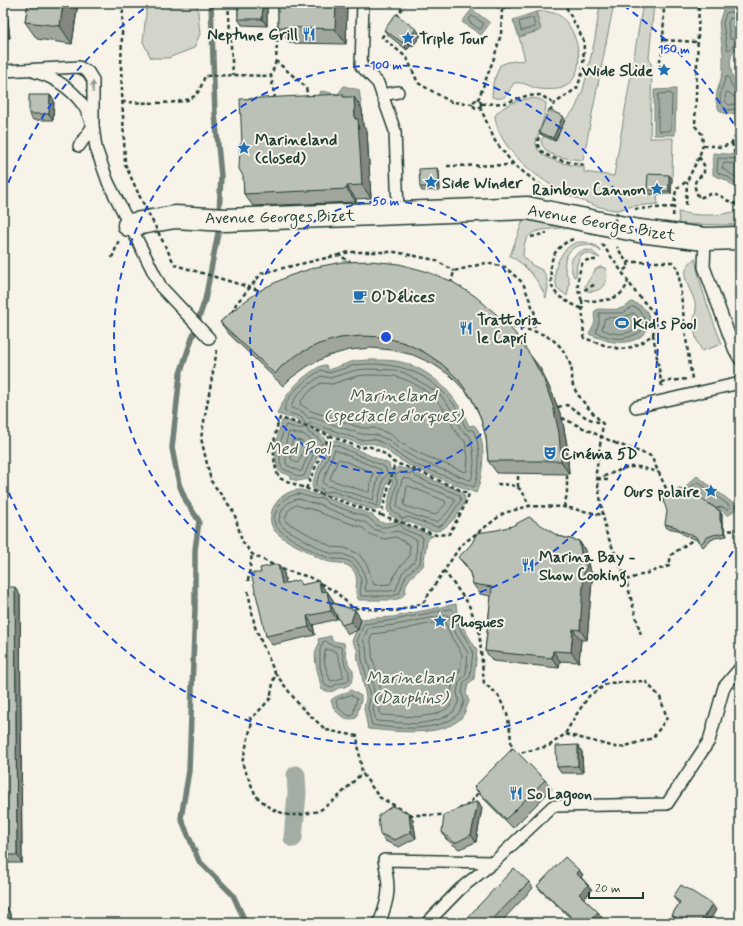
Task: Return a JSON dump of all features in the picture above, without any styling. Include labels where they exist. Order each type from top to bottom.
[{"type":"street","name":"Avenue Georges Bizet","points":[[129,225],[176,217],[226,220],[527,208],[639,231],[705,239],[740,238]]},
{"type":"lane","points":[[362,3],[361,66],[378,83],[395,130],[398,212]]},
{"type":"lane","points":[[3,71],[79,67],[88,72],[93,80],[93,126],[96,148],[108,182],[161,287],[207,336]]},
{"type":"lane","points":[[29,70],[42,74],[56,81],[73,93],[84,106],[93,126]]},
{"type":"lane","points":[[382,95],[398,92]]},
{"type":"lane","points":[[79,146],[93,126]]},
{"type":"lane","points":[[705,239],[704,267],[735,351],[740,359]]},
{"type":"lane","points":[[636,407],[740,383]]},
{"type":"lane","points":[[427,923],[460,889],[494,862],[553,806],[667,804],[709,741],[724,687],[740,668]]},
{"type":"lane","points":[[379,923],[387,906],[389,883],[384,860],[494,862]]},
{"type":"lane","points":[[3,913],[6,923]]},
{"type":"path","points":[[123,3],[121,67],[125,164],[139,195],[175,265],[268,293]]},
{"type":"path","points":[[228,3],[233,75]]},
{"type":"path","points":[[394,20],[406,3]]},
{"type":"path","points":[[490,3],[502,9],[527,3]]},
{"type":"path","points":[[548,116],[554,104],[577,88],[583,71],[584,41],[564,3]]},
{"type":"path","points":[[660,69],[660,60],[664,40],[664,3]]},
{"type":"path","points":[[686,205],[687,181],[699,157],[703,145],[702,134],[695,126],[699,3]]},
{"type":"path","points":[[736,3],[740,4]]},
{"type":"path","points":[[473,104],[474,101],[478,100],[494,58],[501,34],[502,9]]},
{"type":"path","points":[[276,104],[271,76],[276,61],[279,19]]},
{"type":"path","points":[[390,26],[382,37],[408,58],[418,83],[451,102],[473,104],[475,108],[480,107]]},
{"type":"path","points":[[664,40],[697,42]]},
{"type":"path","points":[[276,61],[306,87],[308,102]]},
{"type":"path","points":[[122,102],[177,102],[193,98],[199,90],[205,76],[271,76]]},
{"type":"path","points":[[478,100],[482,104],[505,103],[526,96],[541,95],[554,104]]},
{"type":"path","points":[[480,107],[495,141],[514,165],[548,191]]},
{"type":"path","points":[[740,128],[732,143],[733,152],[740,174]]},
{"type":"path","points":[[543,129],[538,141],[540,148],[547,156],[559,160],[584,164]]},
{"type":"path","points":[[703,145],[722,147],[732,143]]},
{"type":"path","points":[[733,152],[740,153]]},
{"type":"path","points":[[699,157],[704,165],[704,174],[694,184],[694,188],[699,198],[711,194],[720,196],[732,204],[740,204]]},
{"type":"path","points":[[447,166],[514,165]]},
{"type":"path","points":[[630,210],[637,208],[674,207],[676,189],[687,181]]},
{"type":"path","points":[[612,236],[617,212],[624,211]]},
{"type":"path","points":[[577,237],[563,244],[554,255],[550,267],[551,283],[554,291],[558,295],[583,310]]},
{"type":"path","points":[[597,241],[603,245],[636,293],[654,313],[656,324],[653,334],[661,382],[666,400]]},
{"type":"path","points":[[230,319],[236,304],[262,273],[349,252],[395,252],[435,260],[454,271],[486,263],[505,267],[523,284],[535,314],[534,330]]},
{"type":"path","points":[[621,253],[629,266],[622,272]]},
{"type":"path","points":[[338,255],[352,262],[355,266]]},
{"type":"path","points":[[596,260],[587,260],[582,264],[577,286],[582,300],[584,338],[621,349],[632,347],[643,342],[653,334]]},
{"type":"path","points":[[626,262],[672,262],[678,268],[692,378],[696,386],[697,393]]},
{"type":"path","points":[[450,290],[454,271]]},
{"type":"path","points":[[582,300],[601,301],[612,299],[626,289],[628,281]]},
{"type":"path","points":[[580,292],[596,284]]},
{"type":"path","points":[[504,326],[534,330],[554,339],[564,352],[571,368],[574,387],[603,424],[596,473],[606,532],[626,580],[641,635]]},
{"type":"path","points":[[218,348],[201,438],[211,481],[234,512],[242,542],[252,554],[281,568],[309,577],[336,592],[353,608],[396,611],[423,603],[460,545],[504,513],[529,506],[564,507],[603,515]]},
{"type":"path","points":[[661,382],[692,378]]},
{"type":"path","points":[[558,407],[566,405],[587,418],[603,424]]},
{"type":"path","points":[[280,418],[298,423],[329,436],[361,448],[369,446],[385,454],[395,463],[420,472],[469,494],[463,509],[449,534],[436,535],[278,478],[274,467],[275,430],[280,418]]},
{"type":"path","points":[[562,418],[615,443],[651,456],[673,504]]},
{"type":"path","points":[[306,489],[329,436]]},
{"type":"path","points":[[381,515],[395,463]]},
{"type":"path","points":[[597,479],[628,467],[639,467],[659,472]]},
{"type":"path","points":[[518,473],[518,488]]},
{"type":"path","points":[[564,507],[567,494],[567,474]]},
{"type":"path","points":[[597,479],[608,480]]},
{"type":"path","points":[[497,484],[514,485],[524,492],[529,506]]},
{"type":"path","points":[[626,580],[669,566],[671,556],[691,541],[690,529]]},
{"type":"path","points":[[716,531],[740,530]]},
{"type":"path","points":[[248,581],[252,554]]},
{"type":"path","points":[[444,571],[468,603],[479,630],[484,683],[498,695],[507,714],[512,754],[549,746],[565,734],[576,714],[589,696],[608,683],[645,681],[660,697],[667,718],[653,738],[618,748],[565,734]]},
{"type":"path","points":[[248,591],[255,627],[275,673],[300,706],[326,730],[357,736],[362,773],[379,797],[412,814],[449,815]]},
{"type":"path","points":[[275,673],[270,698],[256,714],[250,718],[252,722],[242,763],[256,796],[271,809],[288,815],[298,815],[319,811],[336,799],[362,773]]},
{"type":"path","points":[[455,812],[468,804],[483,788]]},
{"type":"shaded area","points":[[147,3],[197,3],[200,34],[194,48],[168,58],[151,58],[143,42]]},
{"type":"shaded area","points":[[611,3],[614,3],[583,160],[564,158],[552,154],[543,147],[541,141],[544,136],[555,141],[565,120],[575,109],[583,90],[595,39],[600,4],[610,6]]},
{"type":"shaded area","points":[[643,3],[654,3],[649,58],[652,67],[650,138],[673,138],[672,178],[651,177],[650,194],[657,194],[658,204],[634,206],[616,210],[599,207],[580,200],[541,178],[524,164],[510,149],[500,133],[495,116],[503,108],[514,102],[533,98],[541,100],[546,103],[543,121],[536,140],[537,147],[540,152],[546,157],[562,163],[584,167],[584,172],[614,176]]},
{"type":"shaded area","points":[[545,11],[557,14],[565,20],[576,40],[579,63],[571,82],[562,88],[553,89],[541,89],[522,83],[514,83],[506,96],[500,98],[492,97],[493,83],[500,65],[508,62],[525,60],[519,37],[541,30],[536,12]]},
{"type":"shaded area","points":[[740,210],[740,225],[679,224],[678,212],[709,215],[724,214]]},
{"type":"shaded area","points":[[527,217],[572,225],[532,233],[527,238],[524,245],[523,256],[532,265],[542,270],[546,276],[548,287],[546,298],[532,274],[522,264],[510,256],[523,220]]},
{"type":"shaded area","points":[[579,242],[585,242],[597,246],[601,252],[597,248],[590,245],[581,245],[577,246],[568,253],[565,260],[565,271],[569,278],[567,296],[557,288],[555,270],[558,261],[567,248],[571,245]]},
{"type":"shaded area","points":[[581,251],[592,251],[600,258],[588,253],[580,255],[577,264],[576,276],[574,277],[571,267],[572,259]]},
{"type":"shaded area","points":[[695,258],[703,291],[722,344],[702,351],[694,329],[696,309],[695,302],[685,277],[689,265]]},
{"type":"shaded area","points":[[600,267],[605,268],[607,273],[604,286],[597,290],[587,291],[585,286],[596,269]]},
{"type":"water","points":[[729,8],[740,10],[740,48],[735,50],[732,54],[731,67],[734,81],[740,90],[740,111],[732,114],[726,114],[719,110],[716,101],[723,72],[723,53],[719,23],[723,10]]},
{"type":"water","points":[[472,9],[490,23],[481,35],[462,22]]},
{"type":"water","points":[[536,12],[541,30],[519,37],[513,20]]},
{"type":"water","points":[[344,86],[359,90],[362,109],[352,110],[317,102],[321,91],[338,94]]},
{"type":"water","points":[[676,89],[675,135],[654,135],[654,90]]},
{"type":"water","points":[[713,153],[740,155],[740,192],[726,180],[713,175]]},
{"type":"water","name":"Kid's Pool","points":[[631,302],[640,305],[646,310],[649,317],[647,330],[642,335],[635,340],[616,342],[607,341],[589,334],[595,322],[594,312],[598,309],[620,309]]},
{"type":"water","points":[[354,361],[396,361],[420,369],[431,376],[450,393],[469,426],[474,425],[478,431],[483,448],[481,477],[476,493],[415,468],[417,474],[461,491],[465,500],[454,519],[440,530],[429,530],[406,521],[405,525],[433,536],[427,541],[423,566],[410,578],[406,585],[405,593],[401,598],[393,600],[359,600],[356,592],[356,575],[350,567],[344,564],[323,560],[288,541],[278,534],[273,528],[271,521],[271,514],[274,507],[278,500],[284,495],[300,490],[318,495],[319,492],[313,489],[312,484],[325,452],[320,450],[308,479],[298,481],[291,479],[291,476],[279,471],[276,453],[277,439],[282,421],[286,420],[301,426],[299,420],[277,414],[280,408],[295,386],[316,368],[326,365],[328,370]],"holes":[[[309,426],[360,444],[372,443],[385,448],[392,455],[414,468],[407,470],[398,467],[395,471],[390,469],[389,464],[335,440],[329,442]],[[388,479],[393,480],[387,509],[390,515],[396,518],[395,522],[383,523],[372,515],[328,499],[330,495],[374,510],[380,509]]]},
{"type":"water","points":[[697,476],[738,507],[728,516],[721,510],[715,514],[683,495],[688,489],[687,485]]},
{"type":"water","name":"Marineland (Dauphins)","points":[[456,604],[457,613],[464,629],[477,650],[474,679],[468,684],[466,694],[469,701],[461,718],[453,724],[430,731],[403,732],[368,729],[364,708],[366,698],[357,649],[352,641],[361,619],[393,617]]},
{"type":"water","points":[[331,636],[332,641],[344,643],[348,663],[353,670],[353,678],[348,686],[338,688],[330,692],[321,689],[315,654],[319,644],[318,639]]},
{"type":"water","points":[[351,690],[361,696],[361,700],[356,718],[348,719],[337,712],[331,700]]},
{"type":"building","points":[[28,3],[63,3],[60,26],[25,22]]},
{"type":"building","points":[[238,3],[263,3],[262,19],[238,19]]},
{"type":"building","points":[[278,3],[336,3],[335,29],[278,27]]},
{"type":"building","points":[[396,14],[416,29],[407,41],[406,39],[403,43],[384,30]]},
{"type":"building","points":[[343,94],[343,97],[354,97],[355,119],[358,119],[362,185],[347,186],[347,189],[244,194],[243,176],[239,169],[240,144],[242,144],[240,99]]},
{"type":"building","points":[[29,95],[50,95],[49,114],[29,114]]},
{"type":"building","points":[[549,110],[563,116],[553,138],[539,132]]},
{"type":"building","points":[[437,168],[438,187],[420,187],[419,169]]},
{"type":"building","points":[[648,174],[669,175],[669,191],[647,190]]},
{"type":"building","points":[[371,261],[399,264],[425,271],[451,281],[475,296],[515,333],[531,356],[544,380],[553,406],[559,433],[561,461],[488,461],[486,437],[480,416],[471,397],[458,379],[442,364],[424,352],[405,343],[383,337],[362,336],[340,338],[319,344],[300,353],[282,366],[275,374],[220,322],[241,304],[264,288],[289,276],[316,267],[343,262]]},
{"type":"building","points":[[679,488],[691,495],[701,498],[720,511],[720,520],[725,533],[706,538],[701,544],[695,536],[676,527],[665,524],[667,511],[662,497],[674,495]]},
{"type":"building","points":[[529,517],[558,536],[579,541],[582,558],[587,567],[584,571],[580,630],[573,629],[571,652],[553,651],[552,658],[485,651],[492,587],[473,584],[466,565],[458,557],[472,543],[477,533],[512,526]]},
{"type":"building","points":[[278,564],[282,584],[299,580],[301,585],[319,581],[321,592],[327,591],[329,602],[355,610],[351,622],[342,625],[330,603],[331,611],[307,616],[309,627],[266,636],[251,573],[261,573],[260,568]]},
{"type":"building","points":[[3,587],[15,587],[17,855],[3,855]]},
{"type":"building","points":[[578,745],[578,766],[557,767],[556,746]]},
{"type":"building","name":"So Lagoon","points":[[513,748],[545,780],[506,819],[474,787]]},
{"type":"building","points":[[478,801],[471,835],[455,843],[442,832],[444,815]]},
{"type":"building","points":[[392,806],[409,813],[411,832],[395,840],[380,834],[378,816]]},
{"type":"building","points":[[565,857],[579,870],[576,873],[588,885],[579,894],[598,912],[588,923],[578,923],[537,886]]},
{"type":"building","points":[[514,868],[529,882],[489,923],[468,923],[465,920]]},
{"type":"building","points":[[681,885],[712,904],[700,923],[685,923],[672,915],[680,902],[673,897]]},
{"type":"waterway","points":[[211,3],[215,114],[221,176],[219,214]]},
{"type":"waterway","points":[[218,223],[218,233],[205,300],[180,374],[172,448],[179,484],[186,501],[199,521],[195,550],[195,608],[189,771],[181,818],[199,861],[233,895],[245,923]]},
{"type":"waterway","points":[[293,838],[297,794],[296,775]]},
{"type":"place","name":"Neptune Grill","points":[[309,34]]},
{"type":"place","name":"Triple Tour","points":[[408,38]]},
{"type":"place","name":"Wide Slide","points":[[664,70]]},
{"type":"place","name":"Marineland (closed)","points":[[244,148]]},
{"type":"place","name":"Side Winder","points":[[431,182]]},
{"type":"place","name":"Rainbow Cannon","points":[[657,189]]},
{"type":"place","name":"O'Délices","points":[[360,296]]},
{"type":"place","name":"Kid's Pool","points":[[622,323]]},
{"type":"place","name":"Trattoria le Capri","points":[[466,328]]},
{"type":"place","name":"Cinéma 5D","points":[[550,453]]},
{"type":"place","name":"Ours polaire","points":[[711,491]]},
{"type":"place","name":"Marina Bay - Show Cooking","points":[[528,565]]},
{"type":"place","name":"Phoques","points":[[440,621]]},
{"type":"place","name":"So Lagoon","points":[[516,793]]},
{"type":"water label","name":"Marineland (spectacle d'orques)","points":[[393,405]]},
{"type":"water label","name":"Med Pool","points":[[298,448]]}]
